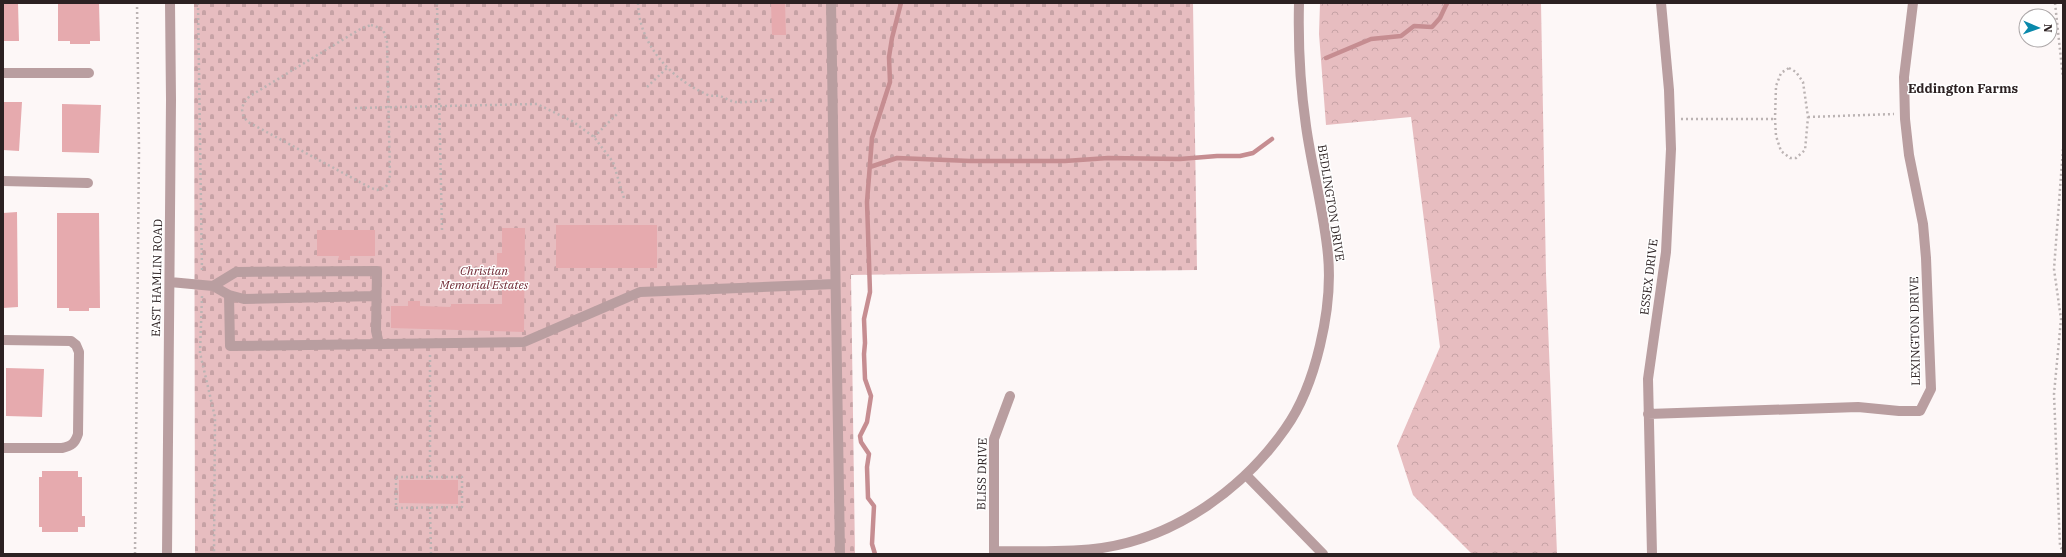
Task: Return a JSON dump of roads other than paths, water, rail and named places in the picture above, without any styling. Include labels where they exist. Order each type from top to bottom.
[{"type":"street","name":"EAST HAMLIN ROAD","points":[[167,554],[170,282],[170,3]]},
{"type":"street","points":[[830,3],[840,554]]},
{"type":"street","name":"BEDLINGTON DRIVE","points":[[994,552],[1062,551],[1103,548],[1148,536],[1207,506],[1246,475],[1286,427],[1303,396],[1316,358],[1324,326],[1328,289],[1328,256],[1300,79],[1298,3]]},
{"type":"street","name":"ESSEX DRIVE","points":[[1652,554],[1648,380],[1666,252],[1670,185],[1670,119],[1665,35],[1661,3]]},
{"type":"street","name":"LEXINGTON DRIVE","points":[[1648,414],[1858,407],[1899,411],[1920,410],[1931,389],[1926,258],[1923,224],[1909,155],[1905,113],[1904,77],[1913,3]]},
{"type":"street","points":[[3,74],[89,73]]},
{"type":"street","points":[[3,181],[88,183]]},
{"type":"street","points":[[213,286],[236,272],[377,271],[376,331],[379,344]]},
{"type":"street","points":[[170,282],[213,286],[229,296],[244,300],[376,296]]},
{"type":"street","points":[[229,296],[230,346],[524,342],[640,292],[835,284]]},
{"type":"street","points":[[3,340],[71,341],[76,345],[79,352],[78,434],[76,441],[71,446],[62,448],[3,448]]},
{"type":"street","name":"BLISS DRIVE","points":[[994,552],[994,439],[1010,396]]},
{"type":"street","points":[[1246,475],[1323,554]]},
{"type":"waterway","points":[[875,554],[872,544],[874,506],[868,498],[867,467],[869,454],[861,442],[860,436],[867,422],[871,396],[865,379],[864,354],[864,319],[870,292],[867,202],[872,138],[890,82],[889,57],[901,3]]},
{"type":"waterway","points":[[1326,58],[1371,39],[1401,36],[1414,26],[1432,27],[1440,18],[1447,3]]},
{"type":"waterway","points":[[870,167],[897,158],[970,161],[1065,161],[1108,158],[1180,159],[1240,156],[1253,153],[1272,139]]},
{"type":"district","name":"Eddington Farms","points":[[1963,88]]},
{"type":"park label","name":"Christian Memorial Estates","points":[[484,278]]}]
